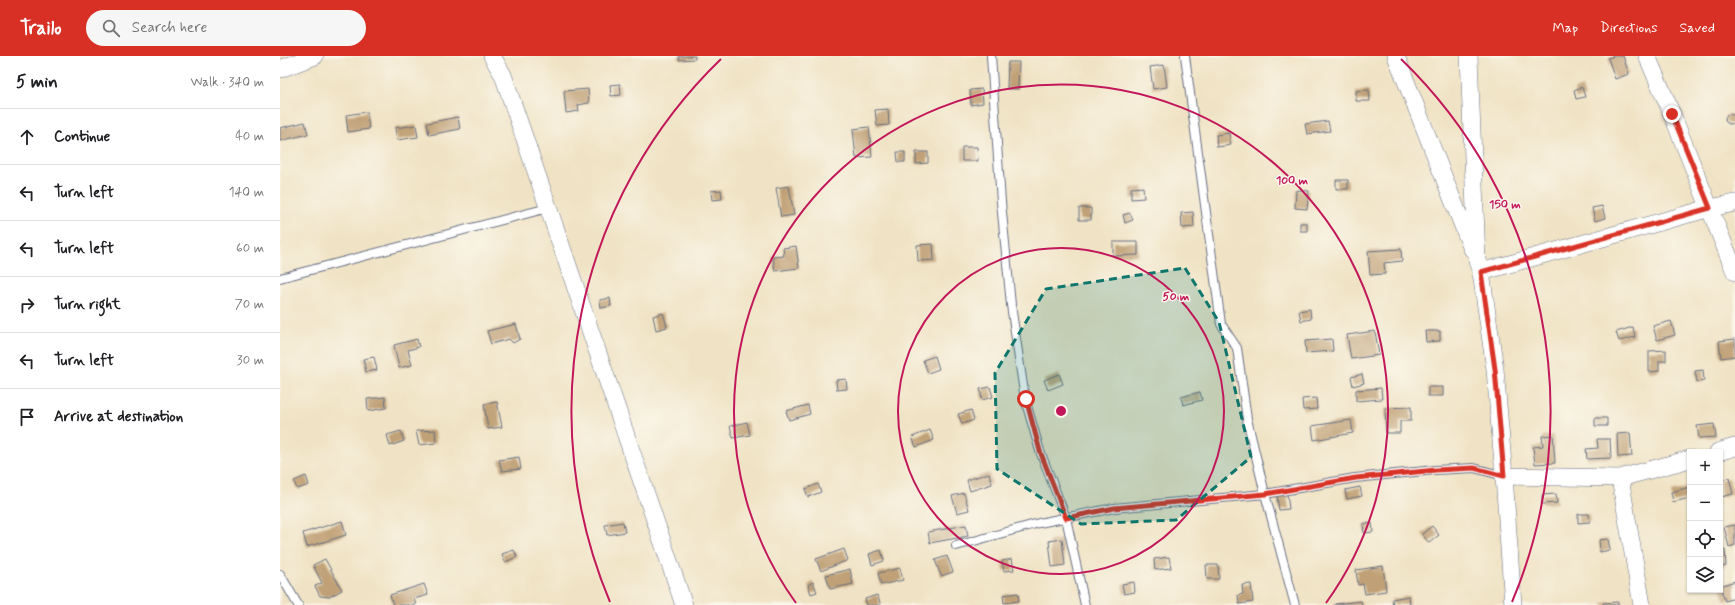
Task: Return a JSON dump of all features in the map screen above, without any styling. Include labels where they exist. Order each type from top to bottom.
[{"type":"street","points":[[280,69],[315,56]]},
{"type":"street","points":[[492,56],[503,75],[684,605]]},
{"type":"street","points":[[1396,56],[1479,267]]},
{"type":"street","points":[[1469,56],[1479,267],[1495,369],[1513,605]]},
{"type":"street","points":[[1647,56],[1672,114],[1735,272]]},
{"type":"street","points":[[1479,267],[1710,208],[1735,203]]},
{"type":"street","points":[[1723,451],[1735,448]]},
{"type":"street","points":[[1504,476],[1620,478],[1687,460]]},
{"type":"street","points":[[1620,478],[1642,605]]},
{"type":"lane","points":[[991,56],[1010,305],[1024,391],[1040,451],[1066,518],[1085,605]]},
{"type":"lane","points":[[1185,56],[1222,324],[1237,348],[1247,419],[1265,494],[1295,605]]},
{"type":"lane","points":[[280,278],[548,208]]},
{"type":"lane","points":[[956,546],[1039,523],[1114,508],[1265,494],[1356,478],[1436,470],[1474,468],[1504,476]]},
{"type":"lane","points":[[280,574],[298,605]]},
{"type":"highlighted area","points":[[1185,268],[1219,322],[1251,457],[1176,520],[1081,524],[997,469],[995,373],[1046,289]]},
{"type":"building","points":[[679,56],[695,56],[695,59],[679,60]]},
{"type":"building","points":[[1623,56],[1629,74],[1615,79],[1608,58]]},
{"type":"building","points":[[1008,62],[1019,62],[1018,89],[1007,89]]},
{"type":"building","points":[[1164,65],[1167,87],[1153,89],[1150,67]]},
{"type":"building","points":[[620,84],[621,95],[611,96],[610,85]]},
{"type":"building","points":[[1582,87],[1585,97],[1576,99],[1574,90]]},
{"type":"building","points":[[588,89],[589,103],[578,105],[579,111],[566,113],[564,91]]},
{"type":"building","points":[[982,89],[983,103],[971,105],[970,90]]},
{"type":"building","points":[[1369,90],[1370,101],[1356,101],[1356,91]]},
{"type":"building","points":[[888,109],[889,125],[877,126],[875,110]]},
{"type":"building","points":[[367,112],[369,129],[348,132],[346,115]]},
{"type":"building","points":[[1728,114],[1732,114],[1734,115],[1734,123],[1728,124],[1725,121],[1725,117]]},
{"type":"building","points":[[458,117],[460,129],[429,135],[427,123]]},
{"type":"building","points":[[1328,121],[1330,131],[1307,134],[1305,124]]},
{"type":"building","points":[[305,122],[308,134],[280,141],[280,128]]},
{"type":"building","points":[[416,125],[418,137],[397,140],[395,128]]},
{"type":"building","points":[[869,127],[872,157],[856,158],[853,129]]},
{"type":"building","points":[[1229,133],[1231,145],[1217,147],[1216,135]]},
{"type":"building","points":[[962,147],[977,147],[978,161],[962,161]]},
{"type":"building","points":[[897,152],[905,152],[905,162],[898,162]]},
{"type":"building","points":[[916,152],[928,152],[928,163],[916,164]]},
{"type":"building","points":[[1336,180],[1348,180],[1348,189],[1336,189]]},
{"type":"building","points":[[789,186],[794,215],[781,217],[776,188]]},
{"type":"building","points":[[1143,187],[1144,198],[1131,199],[1131,188]]},
{"type":"building","points":[[721,190],[722,199],[712,200],[711,191]]},
{"type":"building","points":[[1296,190],[1309,191],[1307,209],[1295,208]]},
{"type":"building","points":[[1602,206],[1605,218],[1595,221],[1592,208]]},
{"type":"building","points":[[1079,208],[1091,208],[1091,220],[1079,220]]},
{"type":"building","points":[[1193,212],[1194,227],[1182,228],[1181,213]]},
{"type":"building","points":[[1130,213],[1133,220],[1125,223],[1123,215]]},
{"type":"building","points":[[1300,223],[1307,223],[1307,231],[1300,231]]},
{"type":"building","points":[[1113,242],[1138,242],[1138,255],[1113,256]]},
{"type":"building","points":[[933,244],[934,260],[918,261],[917,245]]},
{"type":"building","points":[[796,246],[799,268],[775,271],[773,257],[784,256],[783,248]]},
{"type":"building","points":[[1401,249],[1402,261],[1384,263],[1385,274],[1370,275],[1368,251]]},
{"type":"building","points":[[610,298],[611,306],[601,308],[600,300]]},
{"type":"building","points":[[1310,309],[1311,319],[1301,321],[1299,311]]},
{"type":"building","points":[[663,313],[667,327],[656,330],[653,316]]},
{"type":"building","points":[[1671,321],[1675,335],[1657,340],[1653,326]]},
{"type":"building","points":[[516,324],[520,339],[513,343],[509,339],[491,344],[487,331]]},
{"type":"building","points":[[1633,327],[1635,337],[1619,341],[1616,332]]},
{"type":"building","points":[[1375,331],[1379,355],[1351,359],[1347,335]]},
{"type":"building","points":[[1425,331],[1440,331],[1440,341],[1426,342]]},
{"type":"building","points":[[417,339],[419,347],[408,350],[412,365],[399,368],[394,345]]},
{"type":"building","points":[[1332,339],[1333,351],[1306,353],[1305,341]]},
{"type":"building","points":[[1735,339],[1735,356],[1721,358],[1719,341]]},
{"type":"building","points":[[1666,350],[1666,361],[1659,361],[1659,371],[1649,372],[1649,351]]},
{"type":"building","points":[[935,356],[939,369],[928,373],[923,360]]},
{"type":"building","points":[[374,357],[377,370],[366,372],[363,359]]},
{"type":"building","points":[[1703,370],[1704,381],[1697,382],[1695,371]]},
{"type":"building","points":[[1059,374],[1063,384],[1048,390],[1044,380]]},
{"type":"building","points":[[1362,374],[1364,383],[1353,386],[1351,377]]},
{"type":"building","points":[[846,379],[847,389],[837,390],[836,380]]},
{"type":"building","points":[[990,387],[993,397],[982,400],[980,389]]},
{"type":"building","points":[[1428,387],[1443,387],[1443,396],[1428,396]]},
{"type":"building","points":[[1381,388],[1382,399],[1356,401],[1356,390]]},
{"type":"building","points":[[1200,392],[1202,400],[1183,405],[1181,397]]},
{"type":"building","points":[[385,397],[386,408],[368,411],[367,399]]},
{"type":"building","points":[[1316,398],[1317,409],[1303,410],[1302,399]]},
{"type":"building","points":[[497,402],[502,427],[488,429],[484,404]]},
{"type":"building","points":[[808,405],[810,414],[789,420],[786,411]]},
{"type":"building","points":[[1411,407],[1411,421],[1400,421],[1400,433],[1386,433],[1385,408]]},
{"type":"building","points":[[971,410],[974,420],[962,424],[958,414]]},
{"type":"building","points":[[1595,418],[1607,418],[1607,426],[1595,426]]},
{"type":"building","points":[[1351,420],[1353,433],[1314,440],[1312,426]]},
{"type":"building","points":[[747,422],[750,435],[733,438],[730,426]]},
{"type":"building","points":[[1714,424],[1716,437],[1699,438],[1697,426]]},
{"type":"building","points":[[435,430],[436,443],[419,445],[416,431]]},
{"type":"building","points":[[930,430],[934,440],[916,447],[912,437]]},
{"type":"building","points":[[401,431],[404,441],[390,446],[387,435]]},
{"type":"building","points":[[1630,433],[1632,456],[1618,457],[1617,434]]},
{"type":"building","points":[[1553,435],[1555,463],[1535,464],[1533,447],[1543,446],[1542,436]]},
{"type":"building","points":[[1597,439],[1610,439],[1611,458],[1587,459],[1586,449],[1598,448]]},
{"type":"building","points":[[519,457],[521,469],[502,471],[499,460]]},
{"type":"building","points":[[989,473],[992,484],[970,491],[967,480]]},
{"type":"building","points":[[306,476],[309,485],[297,489],[294,481]]},
{"type":"building","points":[[1729,478],[1733,494],[1723,496],[1723,479]]},
{"type":"building","points":[[818,484],[821,492],[808,497],[805,489]]},
{"type":"building","points":[[1360,487],[1362,496],[1347,499],[1345,490]]},
{"type":"building","points":[[1687,488],[1687,499],[1673,502],[1671,492]]},
{"type":"building","points":[[964,493],[969,510],[957,513],[952,496]]},
{"type":"building","points":[[1287,494],[1289,509],[1279,510],[1277,496]]},
{"type":"building","points":[[1556,494],[1557,503],[1542,504],[1542,495]]},
{"type":"building","points":[[1578,514],[1589,514],[1590,522],[1578,523]]},
{"type":"building","points":[[342,521],[346,535],[307,547],[303,533]]},
{"type":"building","points":[[623,522],[625,532],[607,535],[605,525]]},
{"type":"building","points":[[1372,523],[1373,532],[1364,533],[1363,524]]},
{"type":"building","points":[[966,525],[968,536],[930,543],[928,532]]},
{"type":"building","points":[[1735,525],[1735,545],[1729,547],[1724,527]]},
{"type":"building","points":[[1432,526],[1439,535],[1429,543],[1422,534]]},
{"type":"building","points":[[1062,539],[1065,565],[1052,567],[1049,541]]},
{"type":"building","points":[[1608,539],[1610,550],[1600,552],[1599,540]]},
{"type":"building","points":[[844,549],[848,560],[821,571],[816,559]]},
{"type":"building","points":[[514,550],[517,557],[505,562],[502,554]]},
{"type":"building","points":[[881,550],[884,561],[872,565],[869,554]]},
{"type":"building","points":[[1723,550],[1725,550],[1726,566],[1723,566]]},
{"type":"building","points":[[947,556],[953,572],[941,576],[935,560]]},
{"type":"building","points":[[1169,557],[1171,568],[1155,570],[1154,559]]},
{"type":"building","points":[[325,559],[342,590],[329,597],[320,596],[315,586],[322,583],[313,565]]},
{"type":"building","points":[[1012,559],[1014,570],[1004,571],[1002,561]]},
{"type":"building","points":[[1206,565],[1218,565],[1219,579],[1207,579]]},
{"type":"building","points":[[1383,566],[1386,591],[1365,594],[1363,584],[1358,585],[1356,570]]},
{"type":"building","points":[[900,568],[903,580],[881,585],[878,573]]},
{"type":"building","points":[[850,569],[853,584],[830,589],[826,575]]},
{"type":"building","points":[[1735,581],[1735,598],[1725,601],[1722,593],[1723,585]]},
{"type":"building","points":[[813,582],[817,592],[811,594],[808,585]]},
{"type":"building","points":[[1134,582],[1135,592],[1124,594],[1122,584]]},
{"type":"building","points":[[424,584],[428,595],[414,599],[416,605],[393,605],[390,595]]},
{"type":"building","points":[[1251,584],[1253,602],[1239,604],[1238,595],[1243,594],[1242,585]]},
{"type":"building","points":[[1018,593],[1019,601],[1004,603],[1003,595]]},
{"type":"building","points":[[877,595],[881,605],[867,605],[865,599]]},
{"type":"building","points":[[1409,596],[1410,605],[1393,605],[1392,599]]},
{"type":"building","points":[[1361,601],[1362,605],[1335,605],[1335,604]]},
{"type":"building","points":[[1618,602],[1618,605],[1603,605],[1603,603]]},
{"type":"route","points":[[1026,399],[1040,451],[1066,518],[1114,508],[1265,494],[1356,478],[1436,470],[1474,468],[1504,476],[1495,369],[1481,272],[1710,208],[1672,114]]}]
